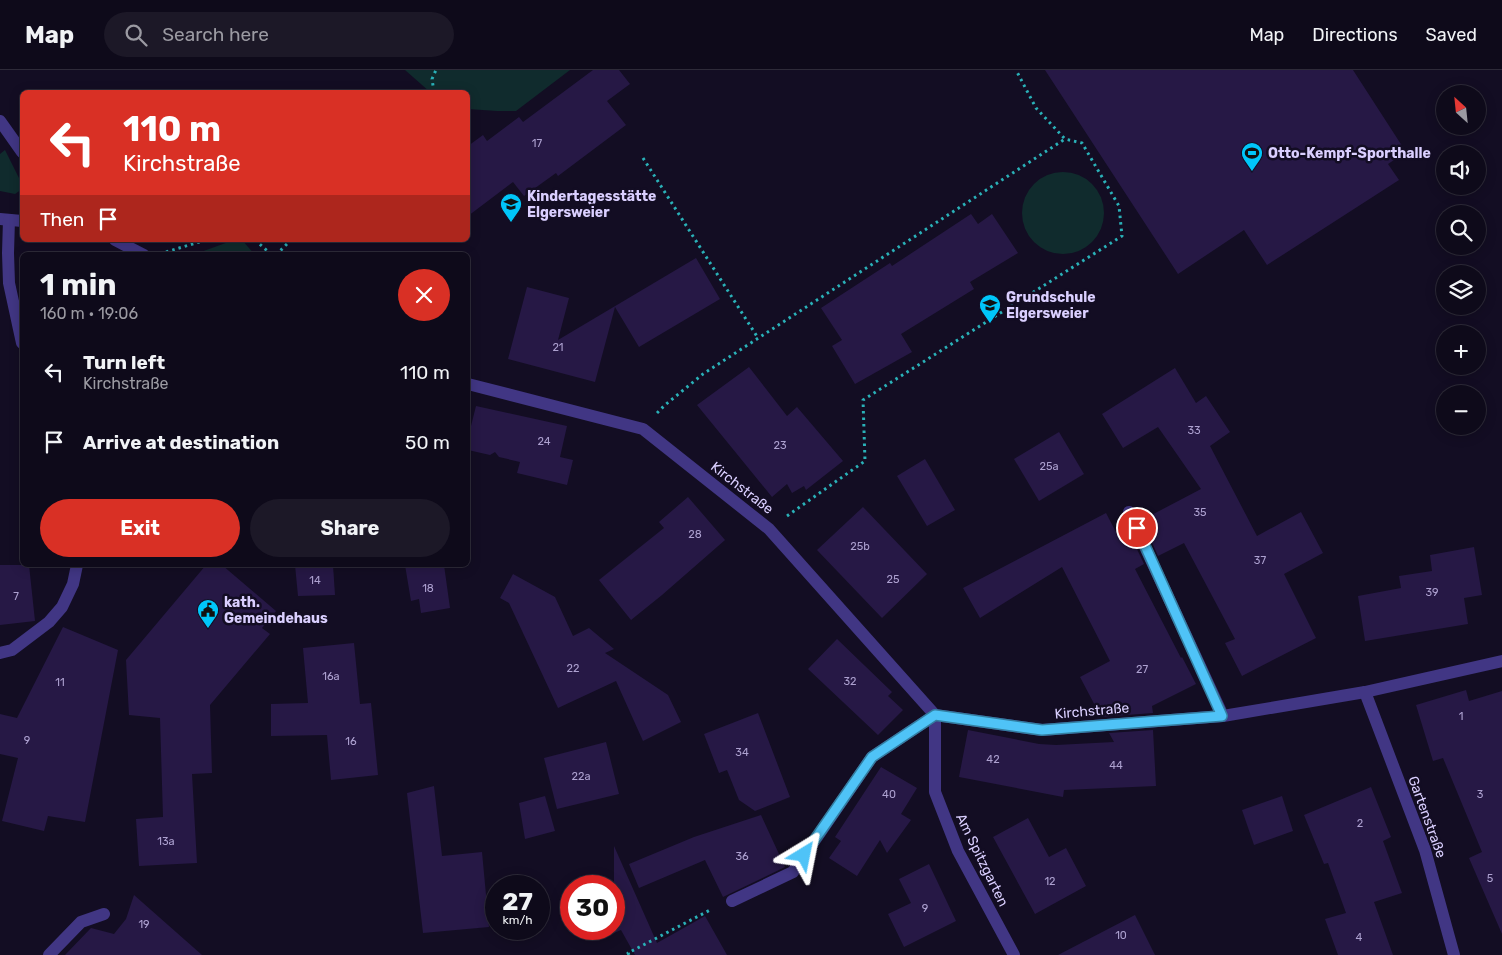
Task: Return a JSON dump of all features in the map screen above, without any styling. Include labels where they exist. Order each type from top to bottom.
[{"type":"street","points":[[0,120],[20,149]]},
{"type":"street","points":[[20,221],[4,219],[10,283],[20,333]]},
{"type":"street","points":[[119,242],[138,252]]},
{"type":"street","name":"Kirchstraße","points":[[470,385],[643,429],[769,529],[935,715],[1042,730],[1222,716],[1365,692],[1502,661]]},
{"type":"street","points":[[1129,512],[1222,716]]},
{"type":"street","points":[[0,653],[12,650],[50,622],[62,607],[73,584],[77,567]]},
{"type":"street","name":"Gartenstraße","points":[[1365,692],[1425,850],[1454,955]]},
{"type":"street","points":[[732,901],[793,872],[872,757],[935,715]]},
{"type":"street","name":"Am Spitzgarten","points":[[935,715],[934,792],[958,851],[1014,955]]},
{"type":"street","points":[[49,955],[81,922],[104,914]]},
{"type":"path","points":[[434,90],[432,80],[436,70]]},
{"type":"path","points":[[769,529],[865,461],[863,400],[1122,236],[1119,206],[1082,143],[1065,139],[1036,108],[1016,70]]},
{"type":"path","points":[[643,429],[665,405],[703,374],[1065,139]]},
{"type":"path","points":[[643,158],[758,338]]},
{"type":"path","points":[[165,252],[199,242]]},
{"type":"path","points":[[258,242],[270,252]]},
{"type":"path","points":[[277,252],[289,242]]},
{"type":"path","points":[[629,955],[628,953],[706,912],[732,901]]},
{"type":"green space","points":[[405,70],[570,70],[516,111],[470,109],[470,90],[428,90]]},
{"type":"green space","points":[[5,150],[20,180],[20,190],[15,194],[0,191],[0,154]]},
{"type":"green space","points":[[1063,172],[1079,175],[1092,184],[1101,197],[1104,213],[1101,229],[1092,242],[1079,251],[1063,254],[1047,251],[1034,242],[1025,229],[1022,213],[1025,197],[1034,184],[1047,175]]},
{"type":"green space","points":[[228,242],[244,242],[252,252],[201,252]]},
{"type":"building","points":[[593,70],[619,70],[630,84],[607,101],[626,125],[558,176],[556,173],[524,196],[513,182],[470,214],[470,145],[483,135],[487,141],[519,117],[523,122]]},
{"type":"building","name":"Otto-Kempf-Sporthalle","points":[[1045,70],[1353,70],[1406,152],[1388,164],[1399,180],[1267,265],[1244,230],[1178,274]]},
{"type":"building","points":[[971,214],[978,224],[992,214],[1018,253],[970,282],[974,289],[901,334],[912,352],[855,384],[832,346],[842,340],[821,308],[890,263],[892,266]]},
{"type":"building","points":[[696,258],[720,299],[639,347],[615,307],[595,382],[508,359],[527,287],[569,298],[558,340]]},
{"type":"building","points":[[749,367],[787,416],[797,407],[843,461],[806,490],[804,486],[792,493],[787,484],[772,497],[697,405]]},
{"type":"building","points":[[1175,368],[1196,403],[1206,396],[1230,432],[1210,446],[1257,536],[1301,512],[1323,553],[1284,574],[1316,638],[1242,676],[1225,643],[1235,639],[1184,543],[1158,556],[1142,520],[1201,489],[1158,427],[1123,448],[1102,414]]},
{"type":"building","points":[[476,406],[567,426],[560,457],[573,460],[567,485],[517,473],[520,462],[499,457],[495,452],[490,455],[470,450],[470,430]]},
{"type":"building","points":[[1059,432],[1084,474],[1039,501],[1014,459]]},
{"type":"building","points":[[925,459],[955,510],[927,526],[897,476]]},
{"type":"building","points":[[688,497],[725,540],[631,620],[599,580],[664,528],[659,522]]},
{"type":"building","points":[[863,507],[927,574],[882,618],[817,550]]},
{"type":"building","points":[[1106,513],[1117,534],[1127,528],[1144,564],[1135,569],[1196,684],[1152,706],[1153,713],[1101,717],[1080,677],[1110,661],[1062,567],[980,618],[963,588]]},
{"type":"building","points":[[1474,547],[1482,595],[1464,598],[1468,624],[1365,641],[1358,596],[1401,588],[1399,576],[1432,571],[1430,555]]},
{"type":"building","points":[[0,565],[29,567],[35,621],[0,625]]},
{"type":"building","points":[[204,567],[224,567],[276,611],[262,628],[270,634],[210,705],[212,773],[192,774],[197,863],[139,866],[136,819],[163,817],[160,718],[129,715],[126,660]]},
{"type":"building","points":[[295,567],[333,567],[335,595],[298,596]]},
{"type":"building","points":[[405,567],[444,567],[450,608],[421,613],[419,599],[411,601]]},
{"type":"building","points":[[513,574],[555,597],[573,636],[589,628],[614,649],[605,653],[668,695],[681,722],[643,741],[616,681],[558,708],[509,603],[500,598]]},
{"type":"building","points":[[63,627],[118,650],[85,822],[48,816],[44,831],[2,821],[18,758],[0,754],[0,714],[17,718]]},
{"type":"building","points":[[837,639],[892,692],[888,696],[903,710],[878,735],[808,669]]},
{"type":"building","points":[[354,643],[360,704],[371,703],[378,775],[331,780],[327,735],[271,736],[271,704],[308,703],[303,648]]},
{"type":"building","points":[[1466,690],[1469,701],[1502,691],[1502,934],[1469,858],[1482,852],[1443,758],[1433,761],[1416,705]]},
{"type":"building","points":[[758,713],[790,797],[755,811],[739,800],[727,770],[719,773],[704,734]]},
{"type":"building","points":[[968,730],[1039,744],[1056,745],[1114,742],[1109,733],[1153,730],[1156,786],[1064,790],[1063,797],[959,777]]},
{"type":"building","points":[[606,742],[619,794],[557,809],[544,758]]},
{"type":"building","points":[[881,767],[917,788],[901,814],[911,820],[887,853],[880,840],[857,876],[829,858],[841,841],[835,837]]},
{"type":"building","points":[[434,786],[442,856],[482,852],[485,884],[485,927],[423,933],[407,793]]},
{"type":"building","points":[[1371,787],[1391,837],[1383,841],[1402,893],[1374,902],[1393,955],[1338,955],[1325,919],[1346,913],[1328,863],[1324,864],[1304,815]]},
{"type":"building","points":[[545,796],[555,831],[525,839],[519,803]]},
{"type":"building","points":[[1282,796],[1293,831],[1254,845],[1242,810]]},
{"type":"building","points":[[761,815],[785,867],[723,897],[705,860],[639,888],[629,864],[694,837]]},
{"type":"building","points":[[1028,818],[1049,857],[1066,848],[1086,886],[1035,914],[993,837]]},
{"type":"building","points":[[614,846],[657,943],[705,916],[727,955],[635,955],[625,937],[625,875],[614,875]]},
{"type":"building","points":[[929,864],[956,921],[904,947],[888,914],[911,903],[899,879]]},
{"type":"building","points":[[134,895],[202,955],[65,955],[91,928],[114,934],[126,919]]},
{"type":"building","points":[[1135,915],[1155,955],[1058,955]]},
{"type":"place","name":"Otto-Kempf-Sporthalle","points":[[1252,172]]},
{"type":"place","name":"Kindertagesstätte Elgersweier","points":[[511,223]]},
{"type":"place","name":"Grundschule Elgersweier","points":[[990,324]]},
{"type":"place","name":"kath. Gemeindehaus","points":[[208,629]]},
{"type":"route","points":[[804,855],[872,757],[935,715],[1042,730],[1222,716],[1137,528]]}]
